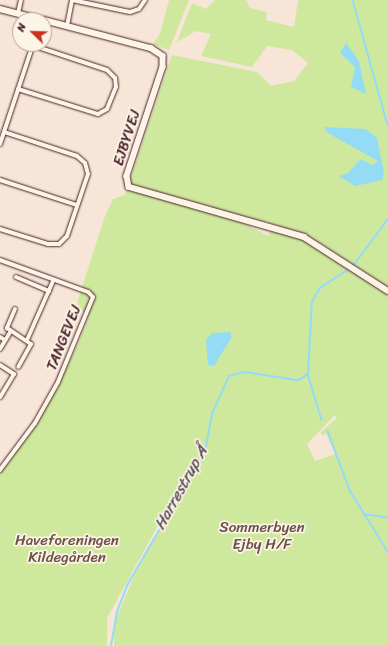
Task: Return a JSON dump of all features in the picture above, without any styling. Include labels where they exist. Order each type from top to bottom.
[{"type":"street","points":[[18,12],[21,0]]},
{"type":"street","points":[[67,26],[72,0],[130,12],[139,9],[145,0]]},
{"type":"street","name":"EJBYVEJ","points":[[0,9],[12,12]]},
{"type":"street","name":"EJBYVEJ","points":[[52,22],[151,48],[163,56],[163,67],[127,176],[129,187],[291,232],[313,242],[358,273],[388,290]]},
{"type":"street","points":[[18,89],[98,114],[107,109],[116,87],[115,78],[107,70],[52,51]]},
{"type":"street","points":[[0,144],[31,52]]},
{"type":"street","points":[[0,229],[48,244],[59,244],[67,236],[88,174],[82,159],[4,132]]},
{"type":"street","points":[[0,180],[77,205]]},
{"type":"street","name":"TANGEVEJ","points":[[0,260],[53,281],[88,292],[93,297],[58,382],[35,423],[0,470]]},
{"type":"street","points":[[16,277],[49,291]]},
{"type":"street","points":[[27,340],[53,281]]},
{"type":"street","points":[[15,309],[7,328],[27,340],[30,347],[18,367]]},
{"type":"street","points":[[0,349],[11,331]]},
{"type":"street","points":[[0,337],[5,340]]},
{"type":"street","points":[[0,365],[14,374],[0,397]]},
{"type":"green space","points":[[169,0],[189,0],[169,50],[153,44],[160,34]]},
{"type":"green space","points":[[215,0],[246,0],[250,8],[267,12],[266,20],[294,27],[298,0],[388,0],[388,287],[311,237],[265,221],[235,214],[232,217],[268,236],[271,229],[303,239],[388,293],[388,646],[114,646],[114,623],[135,574],[192,475],[188,471],[107,618],[107,646],[0,646],[0,470],[41,416],[79,342],[88,318],[77,303],[105,216],[113,199],[125,195],[172,55],[257,72],[271,86],[294,81],[308,63],[292,50],[267,46],[252,67],[201,56],[211,34],[196,31],[177,42],[192,3],[206,9]],"holes":[[[335,415],[337,418],[321,432],[322,436],[326,433],[335,454],[315,461],[307,444]]]},
{"type":"water","points":[[346,43],[359,61],[366,94],[351,87],[355,67],[340,53]]},
{"type":"water","points":[[324,127],[366,129],[377,138],[384,173],[382,180],[355,186],[339,176],[348,173],[361,159],[373,165],[378,161],[328,133]]},
{"type":"water","points":[[230,332],[232,337],[214,366],[208,365],[206,340],[212,333]]},
{"type":"waterway","name":"Harrestrup Å","points":[[353,0],[388,125]]},
{"type":"waterway","name":"Harrestrup Å","points":[[353,266],[388,219]]},
{"type":"waterway","name":"Harrestrup Å","points":[[111,646],[117,612],[128,584],[205,451],[212,414],[229,376],[245,372],[298,380],[304,377],[308,373],[312,302],[320,288],[351,268]]},
{"type":"waterway","points":[[308,374],[322,420]]},
{"type":"waterway","points":[[328,431],[350,490],[388,552]]},
{"type":"waterway","points":[[364,514],[388,518]]},
{"type":"park label","name":"Sommerbyen Ejby H/F","points":[[262,536]]},
{"type":"park label","name":"Haveforeningen Kildegården","points":[[67,548]]}]
